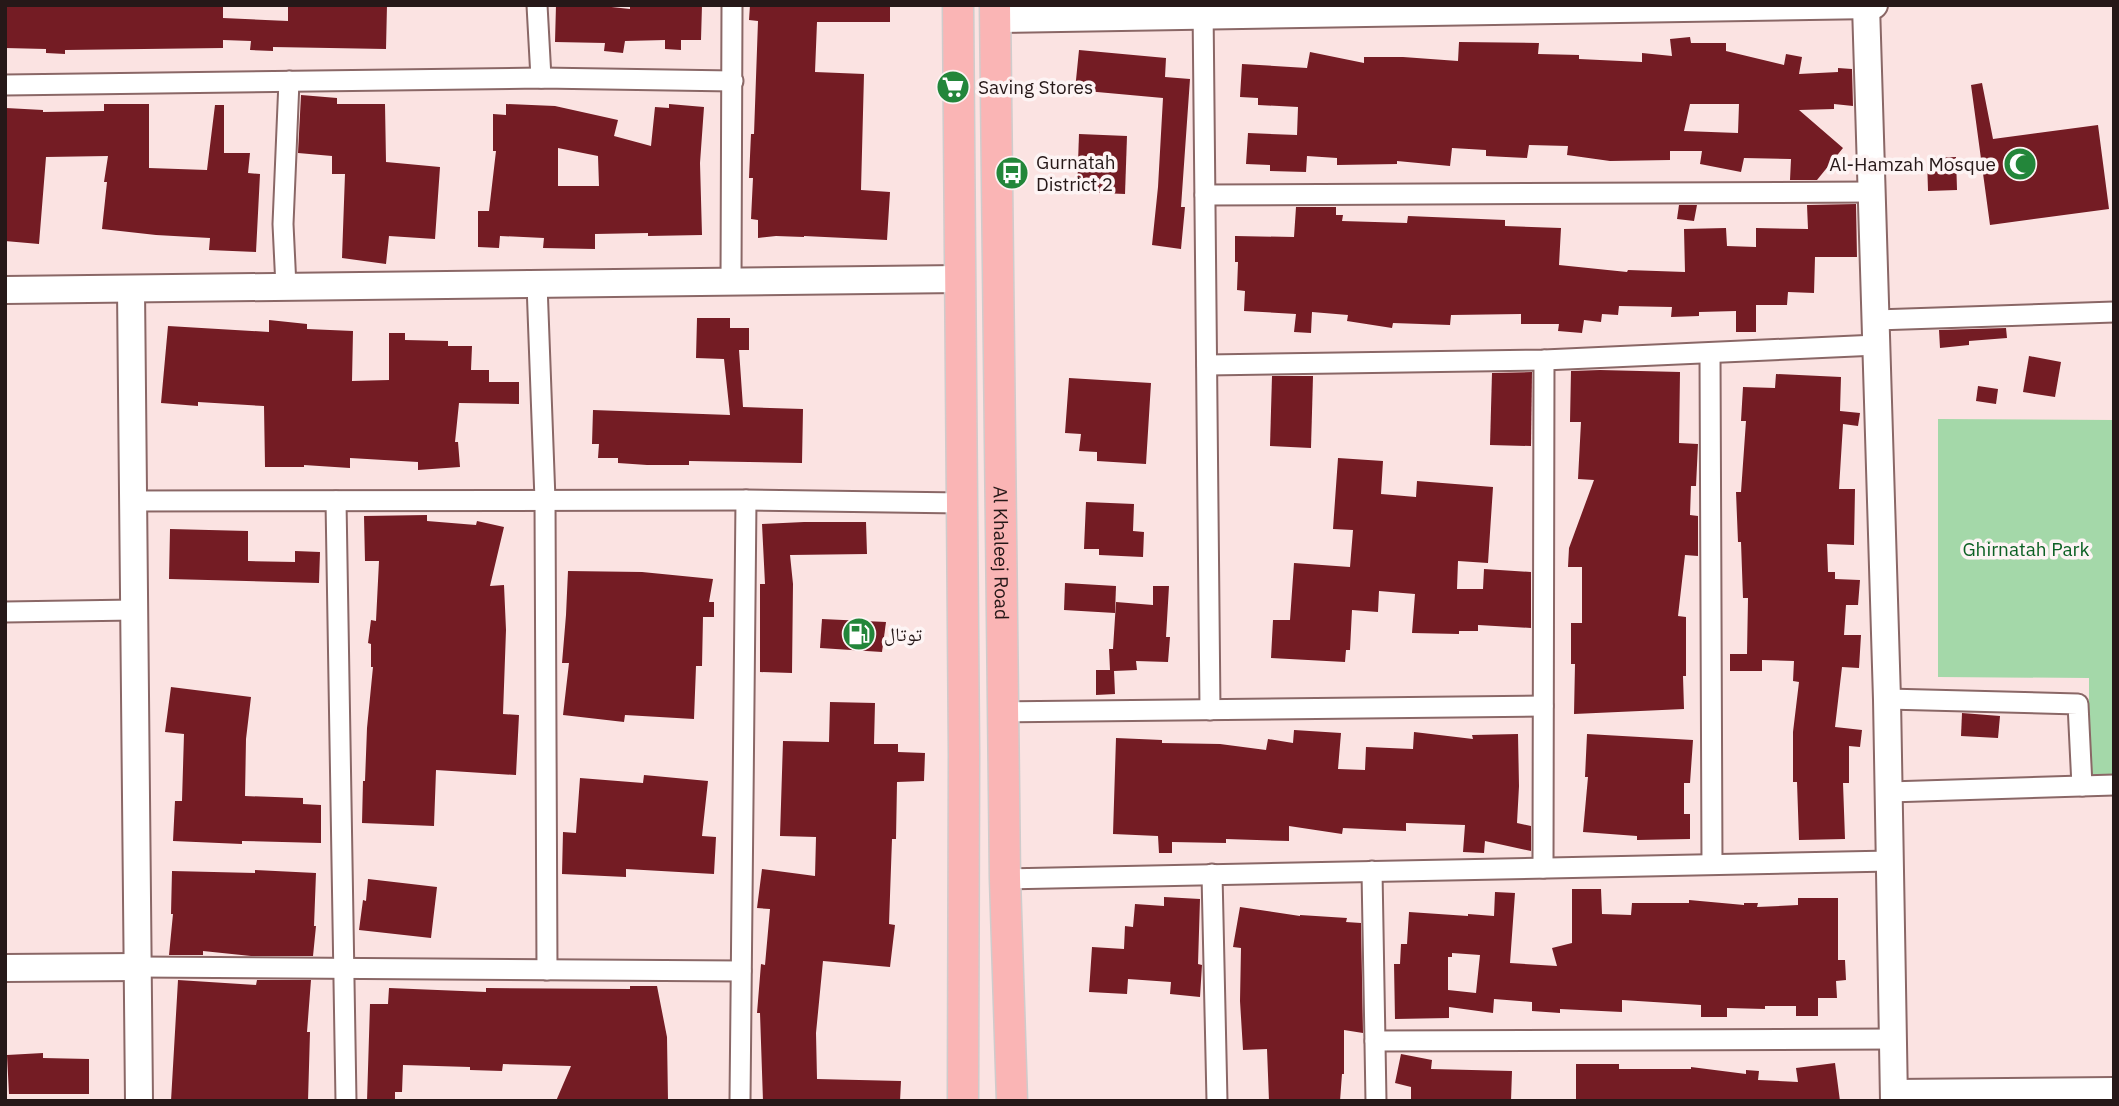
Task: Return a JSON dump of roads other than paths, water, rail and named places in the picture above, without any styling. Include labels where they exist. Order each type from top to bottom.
[{"type":"main road","name":"Al Khaleej Road","points":[[958,5],[963,1101]]},
{"type":"main road","name":"Al Khaleej Road","points":[[995,12],[1005,879],[1012,1101]]},
{"type":"street","points":[[537,5],[541,78]]},
{"type":"street","points":[[731,282],[732,5]]},
{"type":"street","points":[[1866,5],[1887,699],[1894,1097],[2081,1096],[2114,1091]]},
{"type":"street","points":[[995,12],[1874,5]]},
{"type":"street","points":[[1204,11],[1210,710]]},
{"type":"street","points":[[5,85],[541,78],[733,80]]},
{"type":"street","points":[[286,287],[283,224],[289,81]]},
{"type":"street","points":[[1205,195],[1871,192]]},
{"type":"street","points":[[5,290],[960,279]]},
{"type":"street","points":[[537,284],[544,500],[547,970]]},
{"type":"street","points":[[131,289],[139,1101]]},
{"type":"street","points":[[1207,365],[1544,360],[1710,353],[1877,333],[2114,312]]},
{"type":"street","points":[[1710,353],[1713,864]]},
{"type":"street","points":[[1543,868],[1544,360]]},
{"type":"street","points":[[133,501],[746,500],[962,503]]},
{"type":"street","points":[[740,1101],[746,500]]},
{"type":"street","points":[[336,501],[346,1101]]},
{"type":"street","points":[[5,612],[134,610]]},
{"type":"street","points":[[1887,699],[2078,704],[2082,786]]},
{"type":"street","points":[[1003,712],[1543,706]]},
{"type":"street","points":[[1889,792],[2114,785]]},
{"type":"street","points":[[1005,879],[1891,861]]},
{"type":"street","points":[[1372,871],[1376,1101]]},
{"type":"street","points":[[1212,874],[1217,1101]]},
{"type":"street","points":[[5,968],[741,971]]},
{"type":"street","points":[[1375,1041],[1894,1039]]},
{"type":"place","name":"Saving Stores","points":[[953,87]]},
{"type":"place","name":"Al-Hamzah Mosque","points":[[2020,164]]},
{"type":"place","name":"Gurnatah District 2","points":[[1012,173]]},
{"type":"place","name":"توتال","points":[[859,634]]},
{"type":"park label","name":"Ghirnatah Park","points":[[2026,549]]}]
